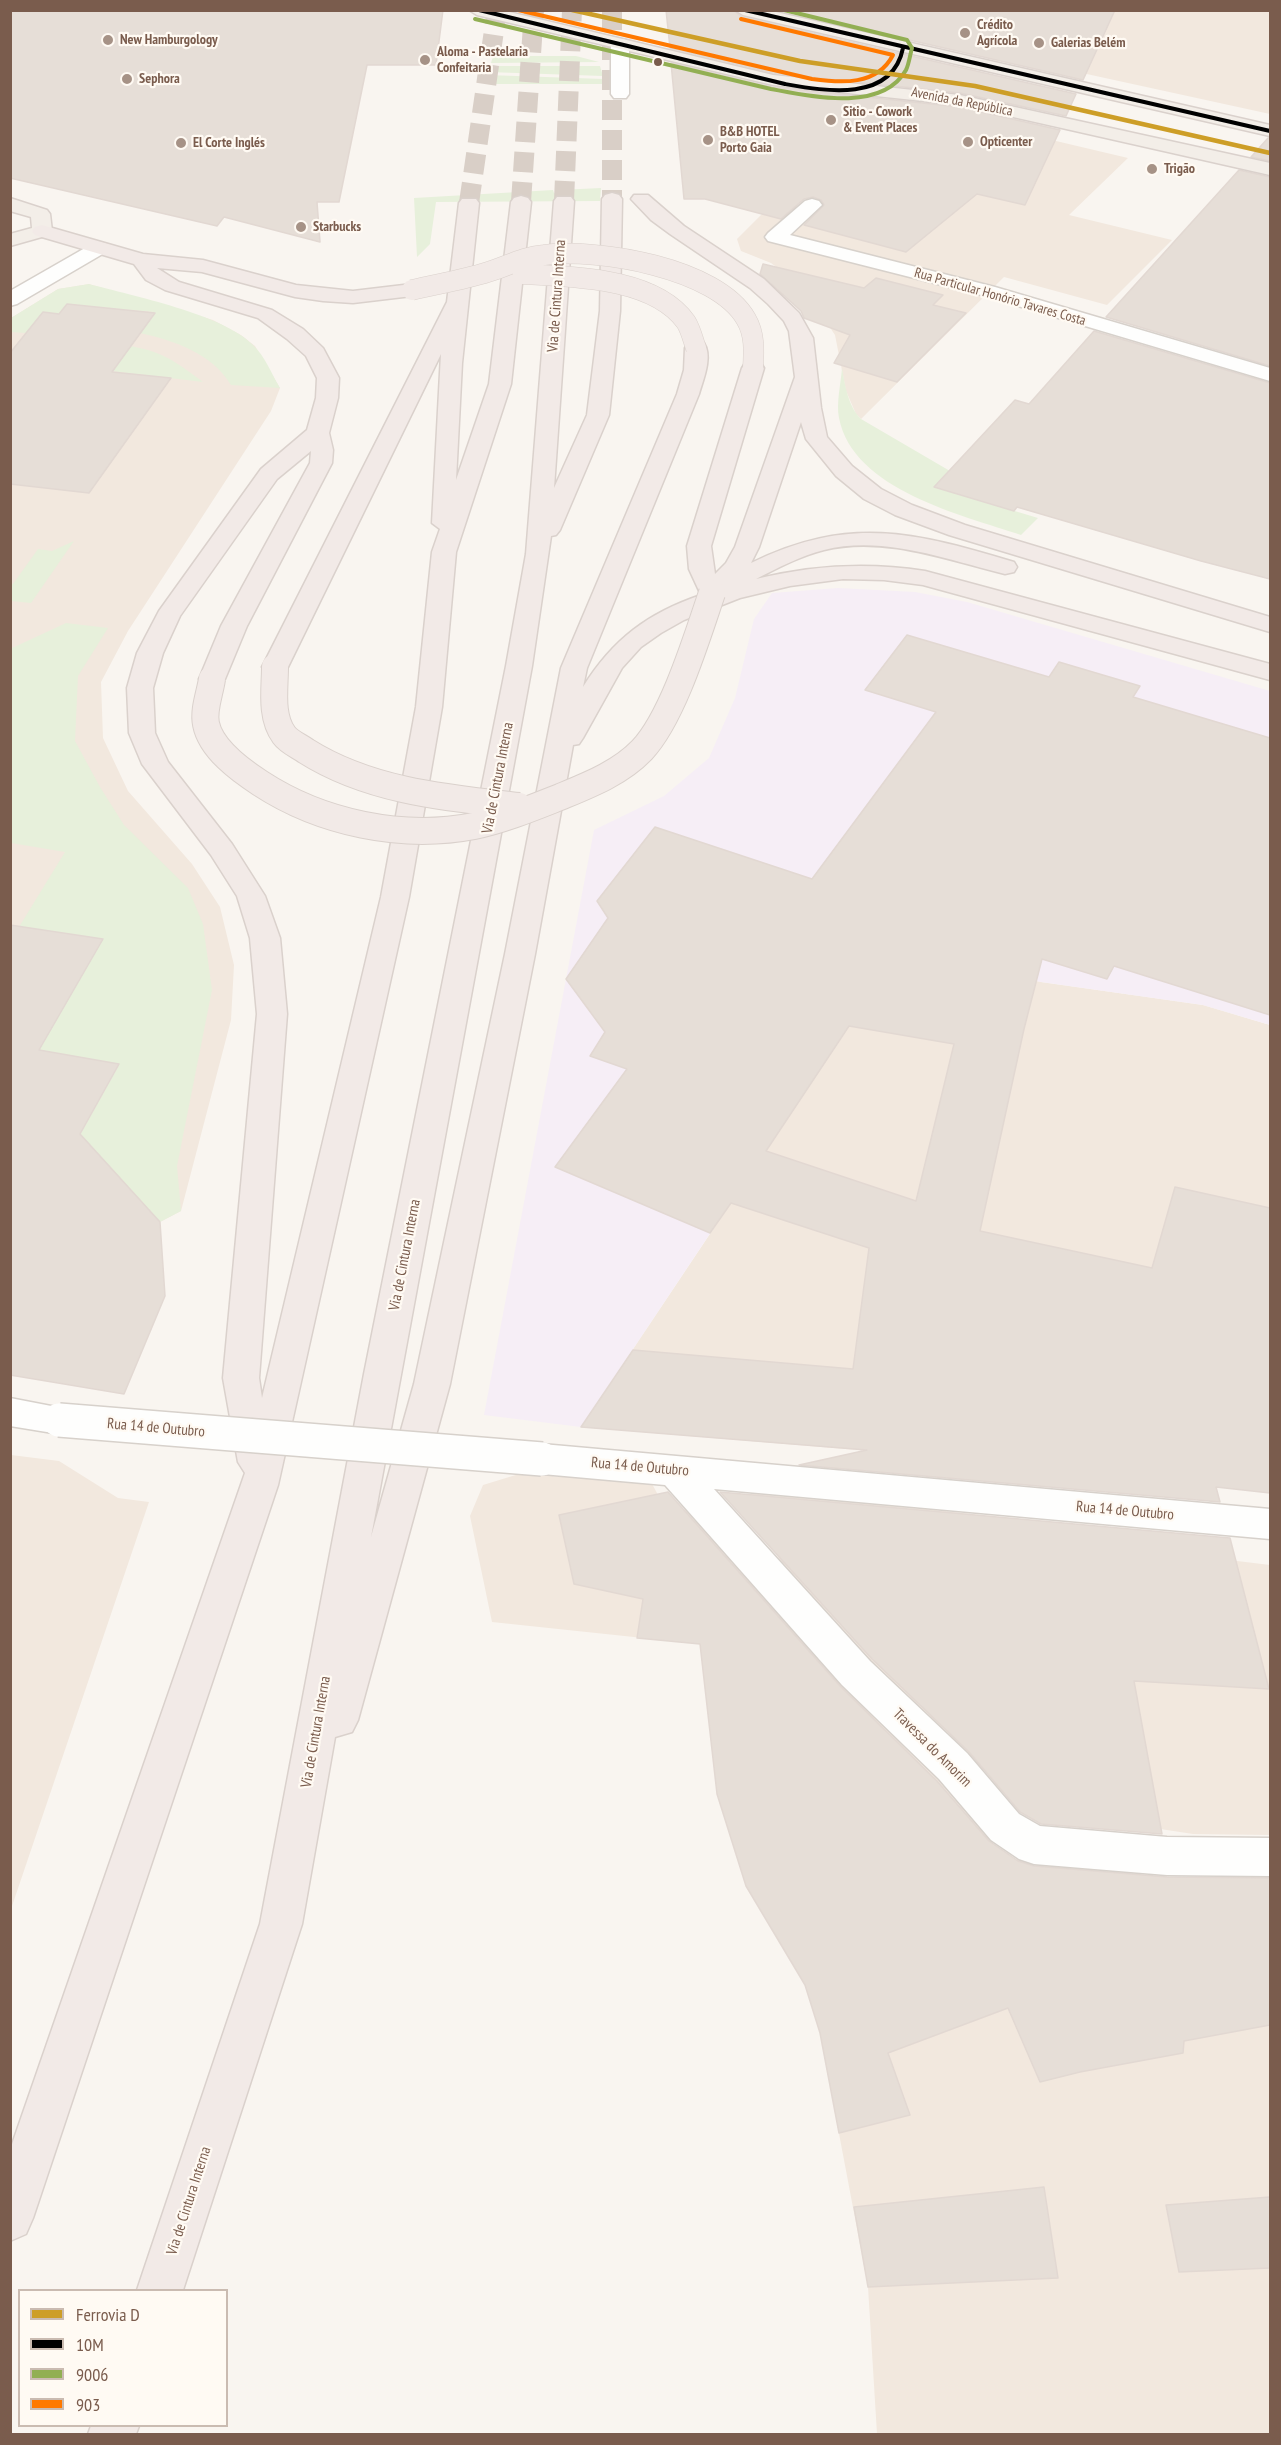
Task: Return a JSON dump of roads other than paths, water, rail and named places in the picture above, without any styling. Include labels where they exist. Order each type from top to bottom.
[{"type":"highway","points":[[538,554],[598,415],[610,311],[612,199]]},
{"type":"highway","points":[[641,199],[654,213],[765,290],[793,318],[805,348],[806,376],[815,436],[842,470],[868,493],[911,514],[957,530],[1270,625]]},
{"type":"highway","name":"Via de Cintura Interna","points":[[160,2289],[281,1924],[382,1374],[519,666],[538,554],[564,201]]},
{"type":"highway","points":[[444,552],[500,384],[521,202]]},
{"type":"highway","points":[[10,2218],[261,1485],[395,897],[429,706],[444,552],[444,445],[455,305],[469,204]]},
{"type":"highway","points":[[42,231],[141,260],[203,266],[296,291],[323,295],[363,296],[412,290],[488,272],[522,258],[552,254],[596,255],[635,261],[690,276],[717,290],[732,301],[745,316],[754,341],[753,368],[699,546],[701,568],[712,593]]},
{"type":"highway","points":[[141,260],[153,276],[171,286],[265,314],[296,334],[315,353],[328,378],[327,398],[318,434],[322,450],[321,463],[234,626],[212,679],[206,724],[222,752],[244,775],[276,794],[312,809],[342,820],[378,828],[424,831],[460,828],[535,808],[597,783],[643,750],[668,711],[712,593],[736,567],[747,547],[806,376]]},
{"type":"highway","points":[[281,1924],[432,1384],[520,954],[553,768],[574,668],[688,394],[695,370],[696,348],[686,322],[671,306],[649,294],[624,286],[582,279],[488,272]]},
{"type":"highway","points":[[455,305],[275,667],[274,705],[284,735],[314,758],[353,774],[402,788],[459,799],[535,808]]},
{"type":"highway","points":[[261,1485],[241,1378],[272,1014],[266,938],[251,897],[222,850],[155,764],[142,733],[140,688],[150,652],[168,616],[269,474],[318,434]]},
{"type":"highway","points":[[712,593],[790,554],[826,542],[869,540],[909,543],[990,563],[1270,649]]},
{"type":"highway","points":[[553,768],[606,671],[631,642],[666,617],[726,594],[842,573],[886,573],[925,578],[1270,672]]},
{"type":"main road","name":"Avenida da República","points":[[477,10],[793,84],[914,92],[960,100],[1270,169]]},
{"type":"main road","points":[[743,10],[1270,131]]},
{"type":"main road","points":[[863,89],[891,74],[902,60],[903,48]]},
{"type":"main road","points":[[10,204],[40,214],[42,231],[10,238]]},
{"type":"street","points":[[620,44],[620,94]]},
{"type":"street","name":"Rua Particular Honório Tavares Costa","points":[[812,205],[775,237],[988,291],[1270,375]]},
{"type":"street","points":[[10,300],[99,248]]},
{"type":"street","name":"Rua 14 de Outubro","points":[[10,1412],[59,1420],[674,1470],[1270,1524]]},
{"type":"street","name":"Travessa do Amorim","points":[[674,1470],[856,1673],[954,1766],[1005,1827],[1034,1845],[1167,1856],[1270,1857]]},
{"type":"tunnel","points":[[469,203],[497,10]]},
{"type":"tunnel","points":[[521,202],[534,10]]},
{"type":"tunnel","points":[[564,201],[572,10]]},
{"type":"tunnel","points":[[612,10],[612,199]]},
{"type":"rail line","name":"D","points":[[572,10],[800,61],[975,86],[1270,153]]},
{"type":"place","name":"Crédito Agrícola","points":[[965,33]]},
{"type":"place","name":"New Hamburgology","points":[[108,40]]},
{"type":"place","name":"Galerias Belém","points":[[1039,43]]},
{"type":"place","name":"Aloma - Pastelaria Confeitaria","points":[[425,60]]},
{"type":"place","name":"Sephora","points":[[127,79]]},
{"type":"place","name":"Sitio - Cowork & Event Places","points":[[831,120]]},
{"type":"place","name":"B&B HOTEL Porto Gaia","points":[[708,140]]},
{"type":"place","name":"Opticenter","points":[[968,142]]},
{"type":"place","name":"El Corte Inglés","points":[[181,143]]},
{"type":"place","name":"Trigão","points":[[1152,169]]},
{"type":"place","name":"Starbucks","points":[[301,227]]}]
